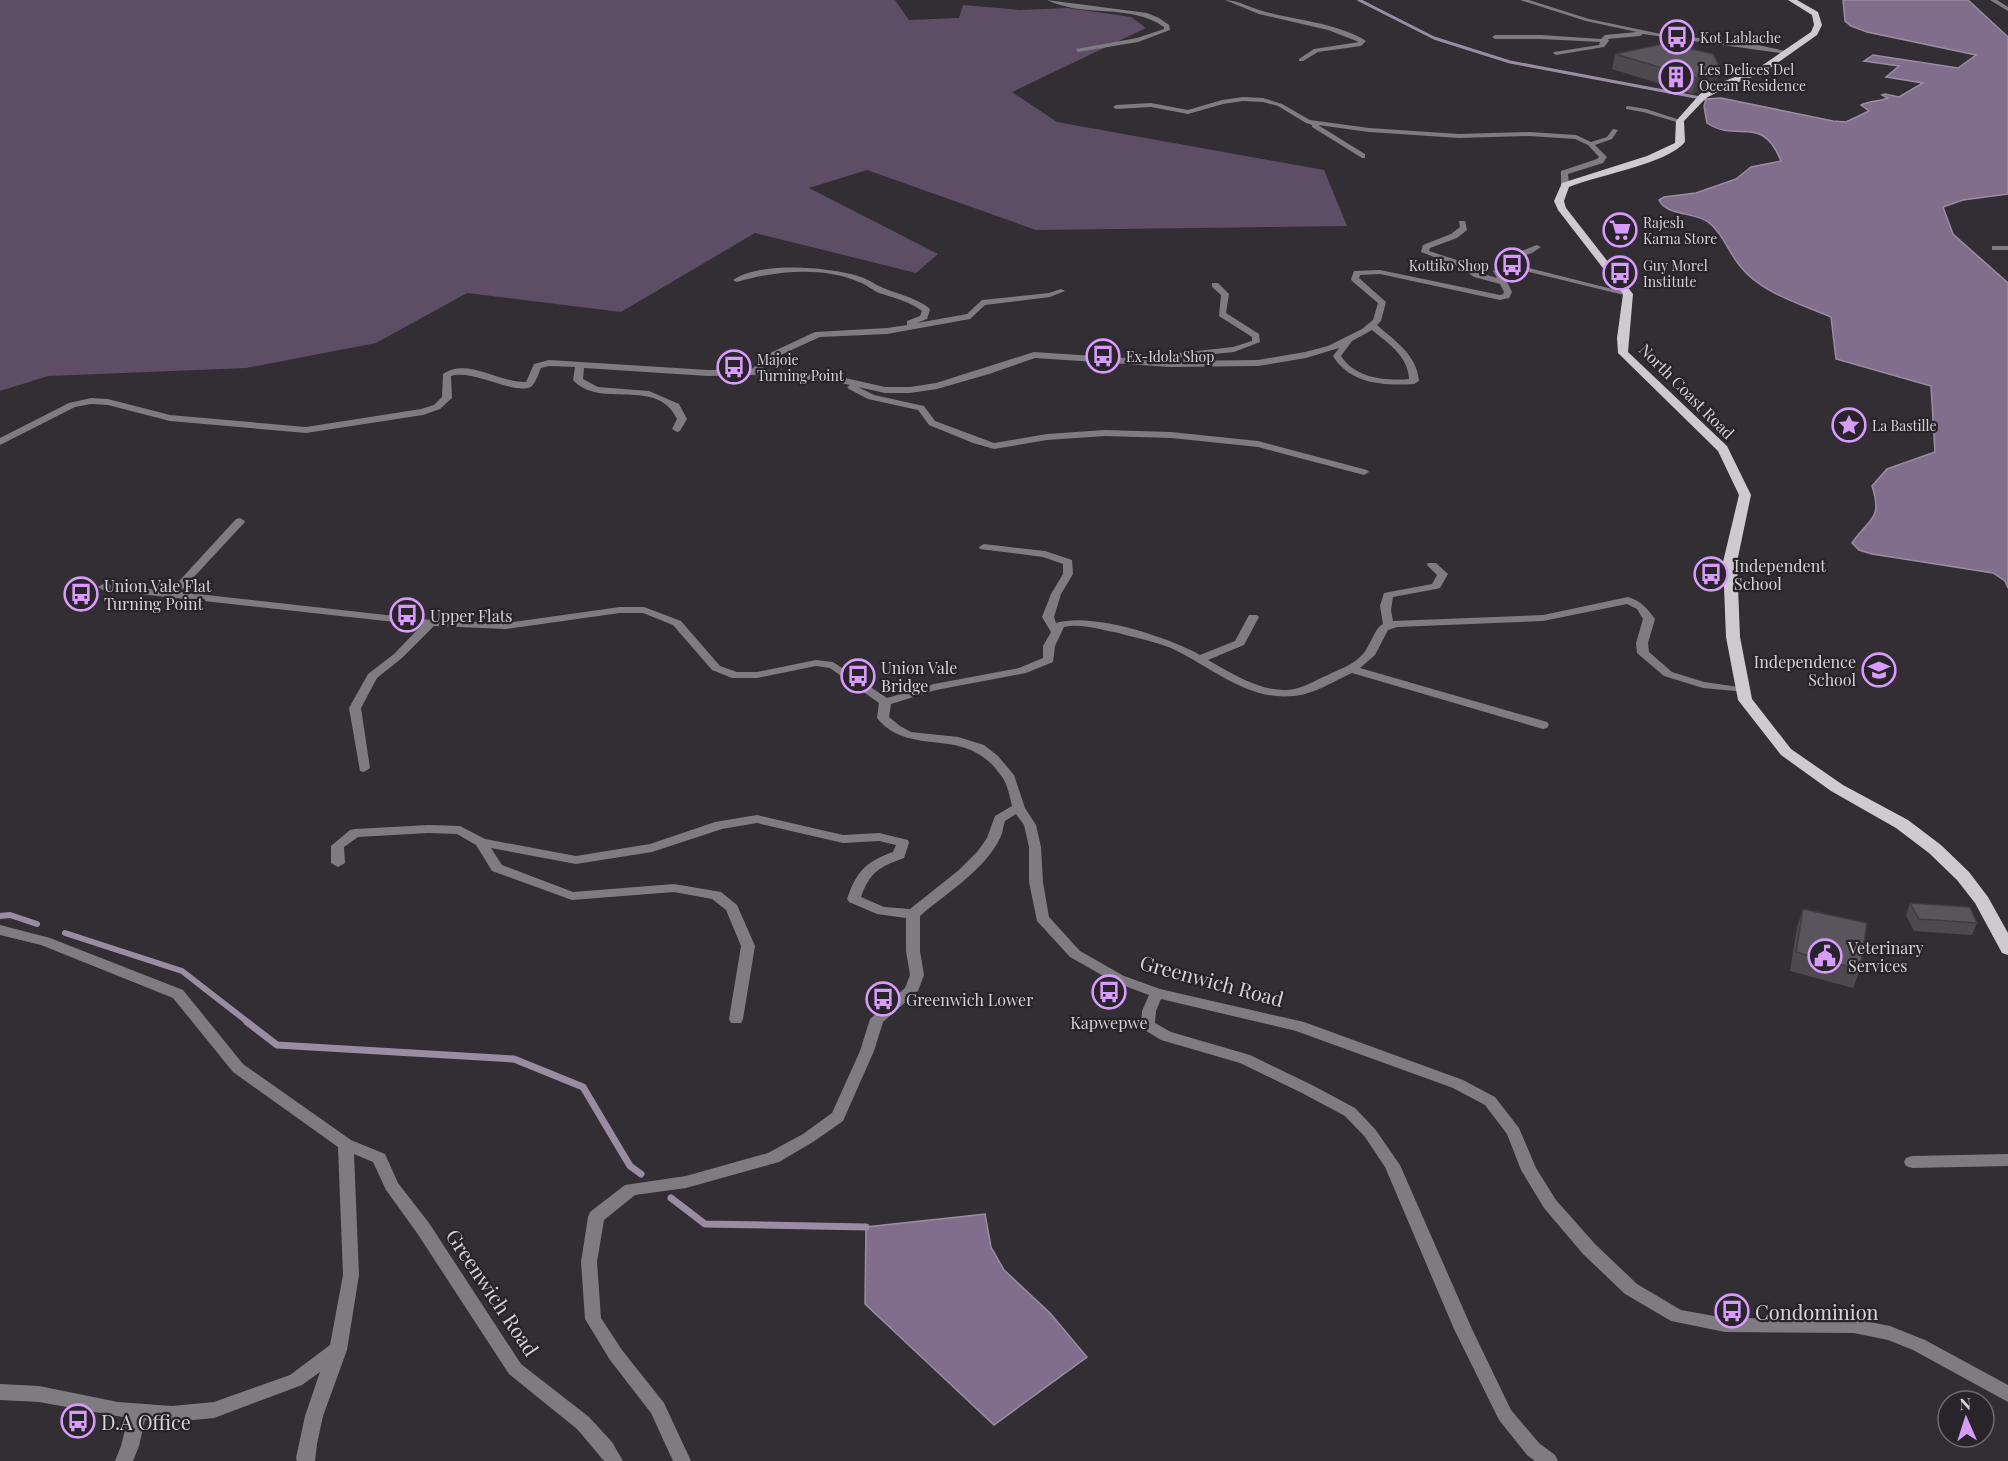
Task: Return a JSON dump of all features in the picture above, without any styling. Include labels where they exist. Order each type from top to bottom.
[{"type":"main road","points":[[1628,294],[1561,208],[1559,201],[1565,185],[1585,176],[1627,166],[1673,148],[1681,142],[1680,121],[1701,98],[1730,82],[1760,71],[1814,33],[1818,25],[1815,14],[1792,0]]},
{"type":"main road","name":"North Coast Road","points":[[1628,294],[1621,336],[1623,353],[1723,449],[1744,495],[1730,562],[1733,637],[1745,700],[1786,752],[1837,788],[1902,824],[1935,849],[1963,876],[1982,901],[2008,949]]},
{"type":"street","points":[[1050,0],[1073,6],[1147,15],[1167,26],[1167,30],[1138,40],[1078,50]]},
{"type":"street","points":[[1228,0],[1270,16],[1318,25],[1363,41],[1361,44],[1311,51],[1301,60]]},
{"type":"street","points":[[1523,0],[1588,20],[1645,33],[1787,52]]},
{"type":"street","points":[[1993,0],[2008,9]]},
{"type":"street","points":[[1556,53],[1590,50],[1602,46],[1606,41],[1605,37],[1634,36],[1645,33]]},
{"type":"street","points":[[1495,37],[1606,41]]},
{"type":"street","points":[[1116,107],[1151,105],[1188,112],[1222,102],[1243,99],[1263,100],[1280,105],[1362,156]]},
{"type":"street","points":[[1628,108],[1644,110],[1680,121]]},
{"type":"street","points":[[1308,122],[1369,130],[1459,136],[1576,137],[1590,144],[1603,157],[1600,161],[1564,173],[1565,185]]},
{"type":"street","points":[[1590,144],[1610,138],[1615,130]]},
{"type":"street","points":[[1462,223],[1464,228],[1454,236],[1426,246],[1425,252],[1456,262],[1484,278],[1502,282]]},
{"type":"street","points":[[1506,267],[1504,261],[1508,257],[1531,252],[1537,247]]},
{"type":"street","points":[[1995,248],[2008,248]]},
{"type":"street","points":[[0,442],[72,405],[91,401],[108,402],[170,418],[306,430],[423,412],[436,407],[447,398],[447,374],[454,370],[467,370],[495,381],[519,386],[528,384],[537,366],[549,363],[708,373],[754,372],[841,380],[885,390],[910,390],[937,386],[976,375],[1034,355],[1170,364],[1258,363],[1306,355],[1348,341],[1377,321],[1382,303],[1354,279],[1357,273],[1380,272],[1500,298],[1506,296],[1508,292],[1497,271],[1506,267],[1528,268],[1628,294]]},
{"type":"street","points":[[737,280],[769,270],[834,274],[858,278],[879,290],[912,300],[926,310],[924,317],[886,331]]},
{"type":"street","points":[[1129,360],[1223,351],[1256,342],[1256,336],[1250,330],[1222,314],[1225,294],[1215,285]]},
{"type":"street","points":[[754,372],[771,356],[818,334],[886,331],[970,316],[982,303],[1050,295],[1061,291]]},
{"type":"street","points":[[1348,341],[1337,356],[1341,366],[1351,373],[1401,383],[1414,381],[1411,361],[1372,325]]},
{"type":"street","points":[[580,366],[578,380],[583,386],[592,389],[643,392],[676,406],[682,419],[677,429]]},
{"type":"street","points":[[841,380],[871,397],[921,408],[932,423],[994,446],[1047,437],[1105,433],[1171,435],[1258,444],[1364,472]]},
{"type":"street","points":[[172,595],[240,521]]},
{"type":"street","points":[[984,546],[1045,554],[1068,562],[1068,574],[1056,594],[1047,617],[1056,632]]},
{"type":"street","points":[[1389,626],[1385,617],[1388,595],[1436,586],[1443,574],[1432,565]]},
{"type":"street","points":[[103,587],[431,623],[506,626],[620,610],[644,610],[677,623],[716,668],[736,676],[816,663],[833,665],[885,702],[934,687],[1022,671],[1048,660],[1049,645],[1060,625],[1073,622],[1088,623],[1172,645],[1255,688],[1274,693],[1293,693],[1352,669],[1377,647],[1383,628],[1396,624],[1543,618],[1628,600],[1641,607],[1649,618],[1642,643],[1643,653],[1668,674],[1703,685],[1742,690]]},
{"type":"street","points":[[1200,659],[1239,643],[1253,617]]},
{"type":"street","points":[[364,768],[356,708],[372,676],[398,656],[431,623]]},
{"type":"street","points":[[1352,669],[1543,725]]},
{"type":"street","name":"Greenwich Road","points":[[885,702],[883,717],[908,735],[958,741],[980,748],[994,759],[1010,778],[1019,808],[1030,825],[1035,847],[1036,882],[1042,918],[1075,954],[1119,979],[1157,993],[1299,1026],[1458,1084],[1490,1101],[1514,1132],[1529,1170],[1550,1204],[1565,1222],[1631,1289],[1677,1316],[1725,1325],[1854,1326],[1890,1333],[1919,1345],[2008,1394]]},
{"type":"street","points":[[338,863],[337,846],[355,833],[429,828],[460,830],[481,842],[576,860],[652,848],[720,825],[757,819],[843,839],[879,837],[903,843],[899,855],[873,864],[859,882],[854,899],[882,911],[912,914],[971,868],[992,842],[997,821],[1004,812],[1019,808]]},
{"type":"street","points":[[481,842],[497,868],[572,896],[674,888],[716,895],[732,908],[748,946],[736,1019]]},
{"type":"street","points":[[681,1461],[658,1408],[616,1355],[593,1319],[589,1262],[596,1217],[631,1189],[686,1182],[774,1158],[838,1117],[867,1051],[877,1019],[911,991],[917,975],[913,951],[912,914]]},
{"type":"street","name":"Greenwich Road","points":[[0,930],[45,941],[178,994],[238,1068],[346,1144],[379,1158],[392,1186],[423,1228],[515,1369],[583,1423],[606,1448],[614,1461]]},
{"type":"street","points":[[1157,993],[1149,1011],[1148,1025],[1166,1036],[1245,1059],[1307,1089],[1350,1112],[1370,1133],[1392,1165],[1464,1329],[1505,1415],[1533,1449],[1549,1461]]},
{"type":"street","points":[[306,1461],[308,1437],[315,1407],[338,1349],[351,1275],[346,1144]]},
{"type":"street","points":[[1912,1162],[2008,1160]]},
{"type":"street","points":[[0,1392],[39,1394],[138,1412],[172,1414],[214,1410],[296,1380],[338,1349]]},
{"type":"street","points":[[124,1461],[138,1412]]},
{"type":"shaded area","points":[[0,0],[895,0],[909,20],[959,18],[963,5],[1020,10],[1068,8],[1131,17],[1146,28],[1012,92],[1057,122],[1324,170],[1347,226],[1036,230],[867,170],[809,188],[938,254],[916,273],[755,233],[621,312],[467,293],[376,343],[246,368],[48,376],[0,391]]},
{"type":"shaded area","points":[[1843,0],[1968,0],[2008,37],[2008,194],[1963,200],[1943,207],[1953,234],[2008,283],[2008,588],[2005,581],[1993,573],[1872,554],[1859,550],[1852,543],[1873,518],[1876,506],[1872,486],[1887,469],[1935,452],[1931,386],[1836,359],[1831,317],[1782,297],[1759,284],[1736,261],[1713,226],[1702,219],[1668,209],[1659,200],[1664,197],[1696,193],[1736,179],[1751,167],[1781,161],[1774,146],[1757,133],[1718,129],[1707,123],[1704,106],[1706,99],[1721,98],[1846,122],[1869,111],[1861,105],[1888,98],[1882,95],[1885,94],[1899,97],[1923,83],[1886,77],[1899,66],[1864,61],[1873,55],[1958,68],[1976,55],[1867,32],[1851,26],[1845,21]]},
{"type":"shaded area","points":[[985,1214],[991,1247],[1004,1270],[1050,1313],[1087,1357],[994,1425],[865,1304],[866,1227]]},
{"type":"building","points":[[1667,43],[1713,54],[1720,67],[1696,78],[1615,54]]},
{"type":"building","points":[[1910,903],[1970,907],[1977,923],[1919,919]]},
{"type":"building","points":[[1803,909],[1867,923],[1860,970],[1796,952]]},
{"type":"waterway","points":[[1359,0],[1434,38],[1510,62],[1706,99]]},
{"type":"waterway","points":[[0,916],[10,915],[37,924]]},
{"type":"waterway","points":[[65,933],[182,971],[249,1023]]},
{"type":"waterway","points":[[247,1022],[277,1045],[514,1059],[583,1087],[630,1166],[641,1174]]},
{"type":"waterway","points":[[671,1198],[705,1224],[866,1227]]},
{"type":"place","name":"Kot Lablache","points":[[1677,37]]},
{"type":"place","name":"Les Delices Del Ocean Residence","points":[[1676,77]]},
{"type":"place","name":"Rajesh Karna Store","points":[[1620,230]]},
{"type":"place","name":"Kottiko Shop","points":[[1512,265]]},
{"type":"place","name":"Guy Morel Institute","points":[[1620,273]]},
{"type":"place","name":"Ex-Idola Shop","points":[[1103,356]]},
{"type":"place","name":"Majoie Turning Point","points":[[734,367]]},
{"type":"place","name":"La Bastille","points":[[1849,425]]},
{"type":"place","name":"Independent School","points":[[1711,574]]},
{"type":"place","name":"Union Vale Flat Turning Point","points":[[81,594]]},
{"type":"place","name":"Upper Flats","points":[[407,615]]},
{"type":"place","name":"Independence School","points":[[1879,670]]},
{"type":"place","name":"Union Vale Bridge","points":[[858,676]]},
{"type":"place","name":"Veterinary Services","points":[[1825,956]]},
{"type":"place","name":"Kapwepwe","points":[[1109,992]]},
{"type":"place","name":"Greenwich Lower","points":[[883,999]]},
{"type":"place","name":"Condominion","points":[[1732,1311]]},
{"type":"place","name":"D.A Office","points":[[78,1421]]}]
